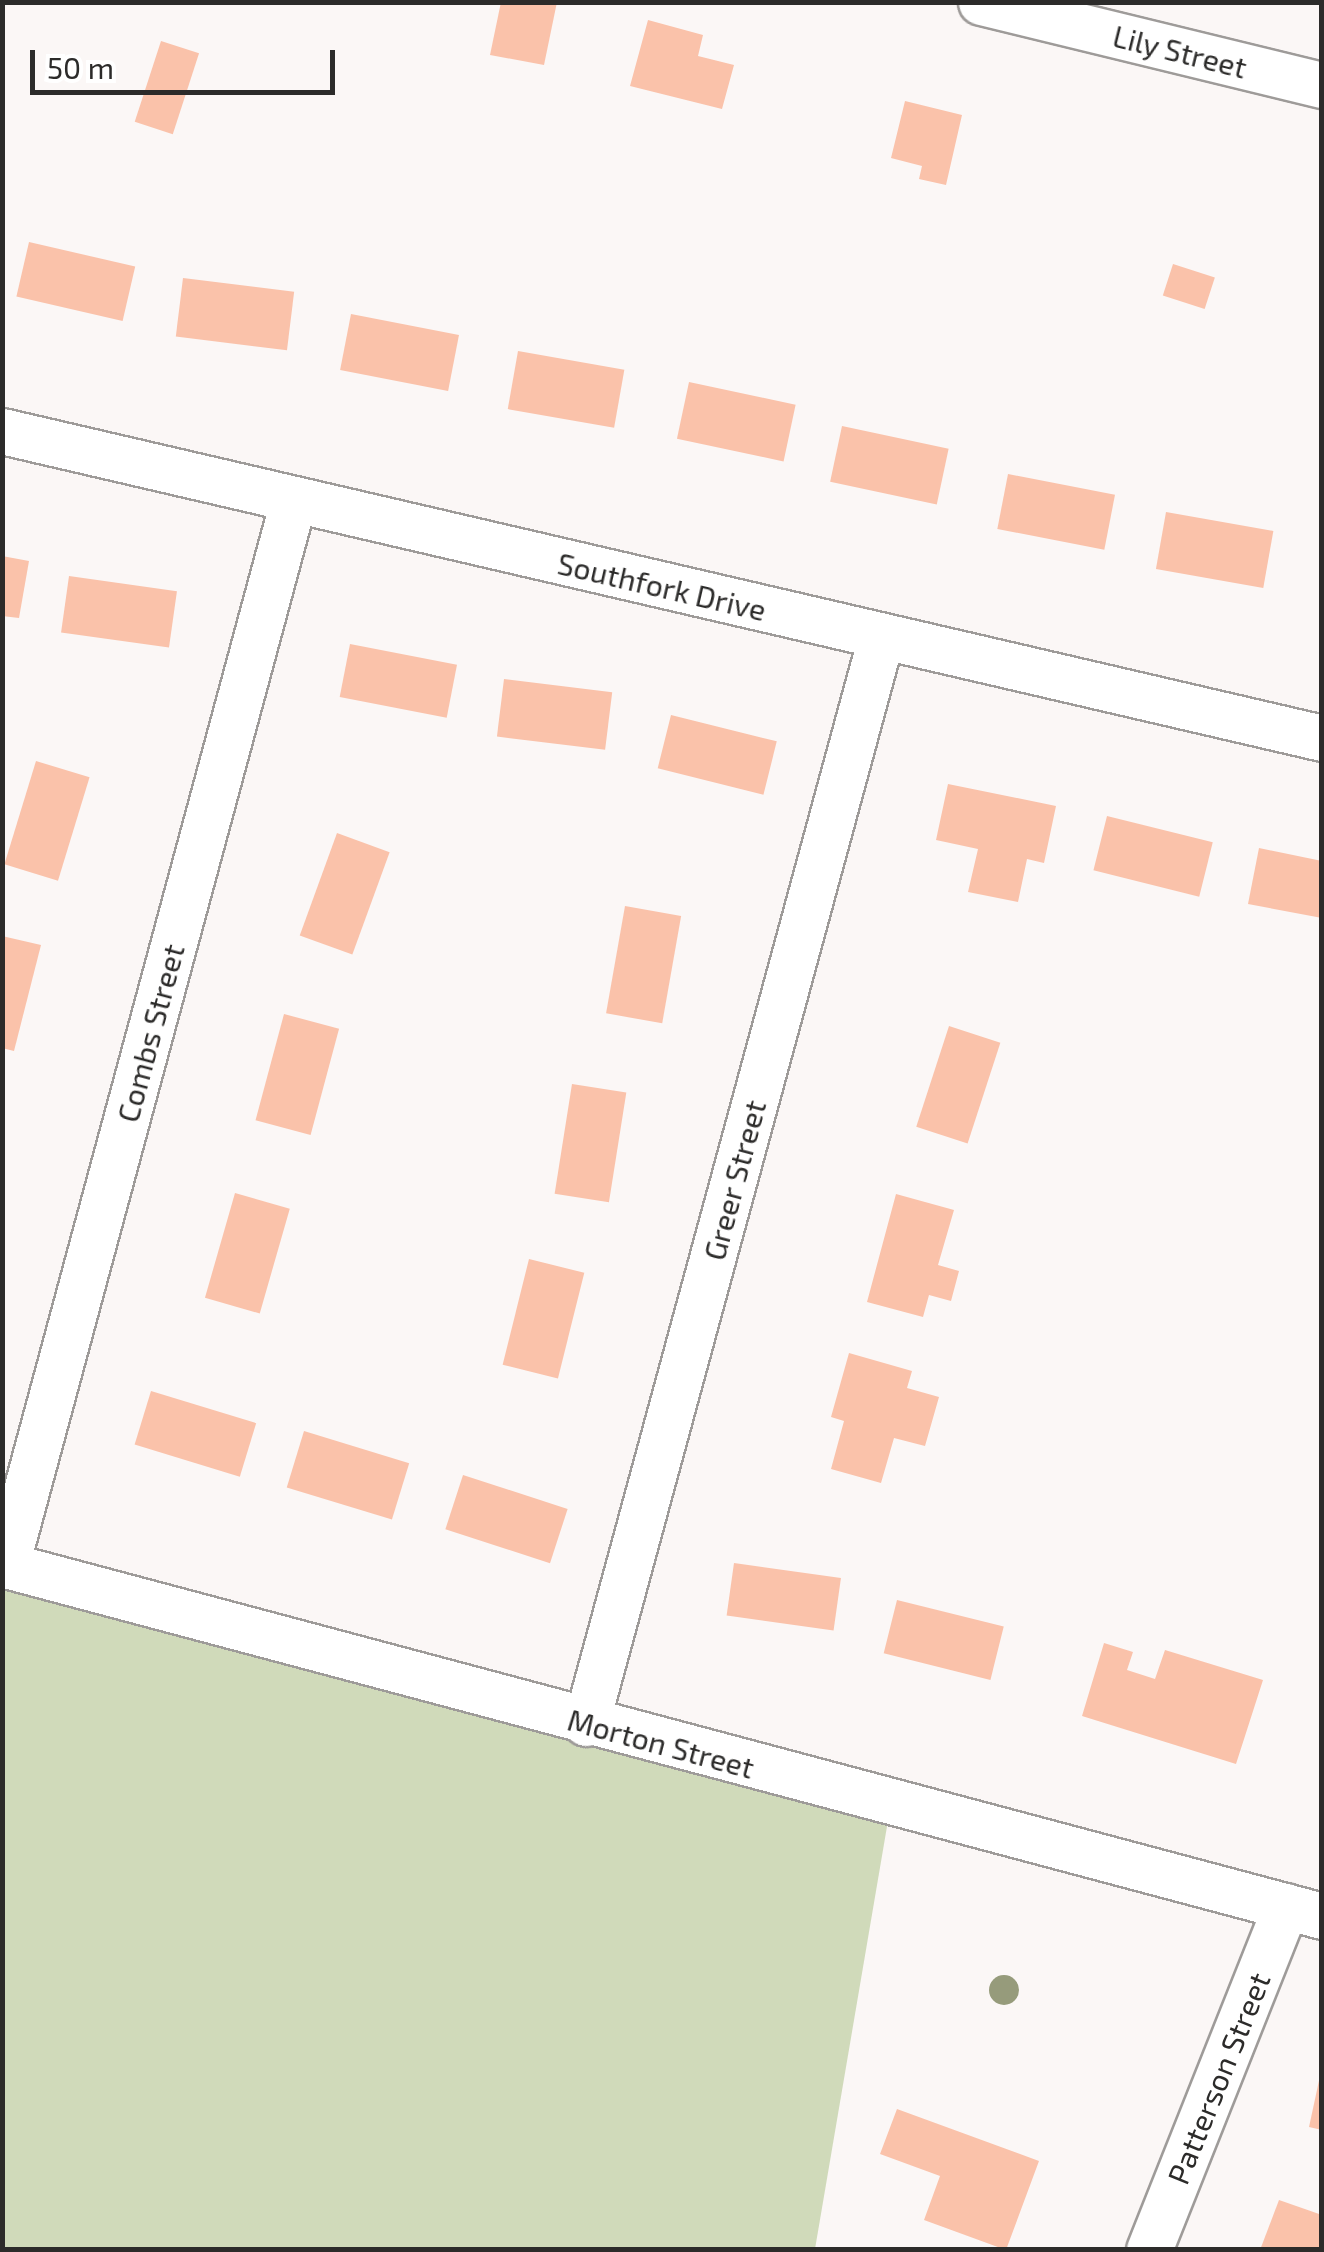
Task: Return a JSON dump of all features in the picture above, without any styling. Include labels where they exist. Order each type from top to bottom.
[{"type":"street","name":"Lily Street","points":[[981,2],[1322,84]]},
{"type":"street","name":"Southfork Drive","points":[[2,430],[293,501],[1322,738]]},
{"type":"street","name":"Combs Street","points":[[4,1564],[293,501]]},
{"type":"street","name":"Greer Street","points":[[586,1723],[880,637]]},
{"type":"street","name":"Morton Street","points":[[4,1564],[586,1723],[1304,1911]]},
{"type":"street","name":"Patterson Street","points":[[1149,2250],[1304,1911]]},
{"type":"green space","points":[[2,1564],[891,1803],[815,2249],[3,2249]]},
{"type":"building","points":[[501,2],[557,2],[544,65],[490,55]]},
{"type":"building","points":[[648,20],[703,35],[698,56],[734,65],[722,109],[630,86]]},
{"type":"building","points":[[161,41],[199,53],[173,134],[135,122]]},
{"type":"building","points":[[905,101],[962,115],[946,185],[919,179],[922,166],[891,158]]},
{"type":"building","points":[[29,242],[135,267],[123,321],[16,297]]},
{"type":"building","points":[[1173,264],[1215,278],[1205,309],[1163,295]]},
{"type":"building","points":[[183,278],[294,292],[287,350],[176,337]]},
{"type":"building","points":[[351,314],[459,335],[448,391],[340,370]]},
{"type":"building","points":[[518,351],[624,370],[614,428],[508,409]]},
{"type":"building","points":[[689,382],[796,405],[784,461],[677,439]]},
{"type":"building","points":[[842,426],[949,449],[937,504],[830,482]]},
{"type":"building","points":[[1008,474],[1115,495],[1104,550],[997,529]]},
{"type":"building","points":[[1166,512],[1273,531],[1263,588],[1156,569]]},
{"type":"building","points":[[2,556],[29,561],[19,618],[2,616]]},
{"type":"building","points":[[69,576],[177,591],[169,648],[61,632]]},
{"type":"building","points":[[350,644],[457,665],[447,718],[340,697]]},
{"type":"building","points":[[504,679],[612,692],[605,750],[497,737]]},
{"type":"building","points":[[671,715],[777,741],[763,795],[658,768]]},
{"type":"building","points":[[36,761],[90,777],[58,881],[4,864]]},
{"type":"building","points":[[948,784],[1056,806],[1044,863],[1027,859],[1018,902],[968,892],[978,849],[936,840]]},
{"type":"building","points":[[1107,816],[1213,842],[1199,897],[1093,870]]},
{"type":"building","points":[[337,833],[390,852],[352,955],[300,935]]},
{"type":"building","points":[[1259,848],[1322,861],[1322,918],[1248,904]]},
{"type":"building","points":[[625,906],[681,916],[662,1023],[606,1013]]},
{"type":"building","points":[[2,936],[41,945],[14,1051],[2,1048]]},
{"type":"building","points":[[284,1014],[339,1029],[311,1135],[256,1120]]},
{"type":"building","points":[[949,1026],[1000,1043],[968,1143],[916,1127]]},
{"type":"building","points":[[572,1084],[626,1093],[609,1202],[555,1194]]},
{"type":"building","points":[[235,1193],[290,1209],[260,1313],[205,1298]]},
{"type":"building","points":[[896,1194],[954,1210],[938,1265],[959,1271],[951,1301],[929,1295],[923,1317],[867,1302]]},
{"type":"building","points":[[529,1259],[584,1273],[558,1379],[503,1365]]},
{"type":"building","points":[[849,1353],[912,1371],[907,1388],[939,1397],[925,1446],[894,1438],[881,1483],[831,1469],[844,1421],[831,1417]]},
{"type":"building","points":[[151,1391],[256,1423],[240,1477],[135,1445]]},
{"type":"building","points":[[304,1431],[409,1463],[392,1520],[287,1487]]},
{"type":"building","points":[[463,1475],[568,1509],[550,1563],[445,1529]]},
{"type":"building","points":[[734,1563],[841,1578],[834,1631],[727,1615]]},
{"type":"building","points":[[897,1600],[1004,1627],[990,1680],[884,1653]]},
{"type":"building","points":[[1104,1643],[1133,1652],[1127,1670],[1155,1679],[1165,1650],[1263,1680],[1236,1764],[1082,1716]]},
{"type":"building","points":[[1322,2076],[1322,2130],[1309,2127]]},
{"type":"building","points":[[897,2109],[1039,2161],[1006,2250],[924,2220],[940,2176],[880,2154]]},
{"type":"building","points":[[1279,2200],[1322,2215],[1320,2250],[1260,2250]]}]
